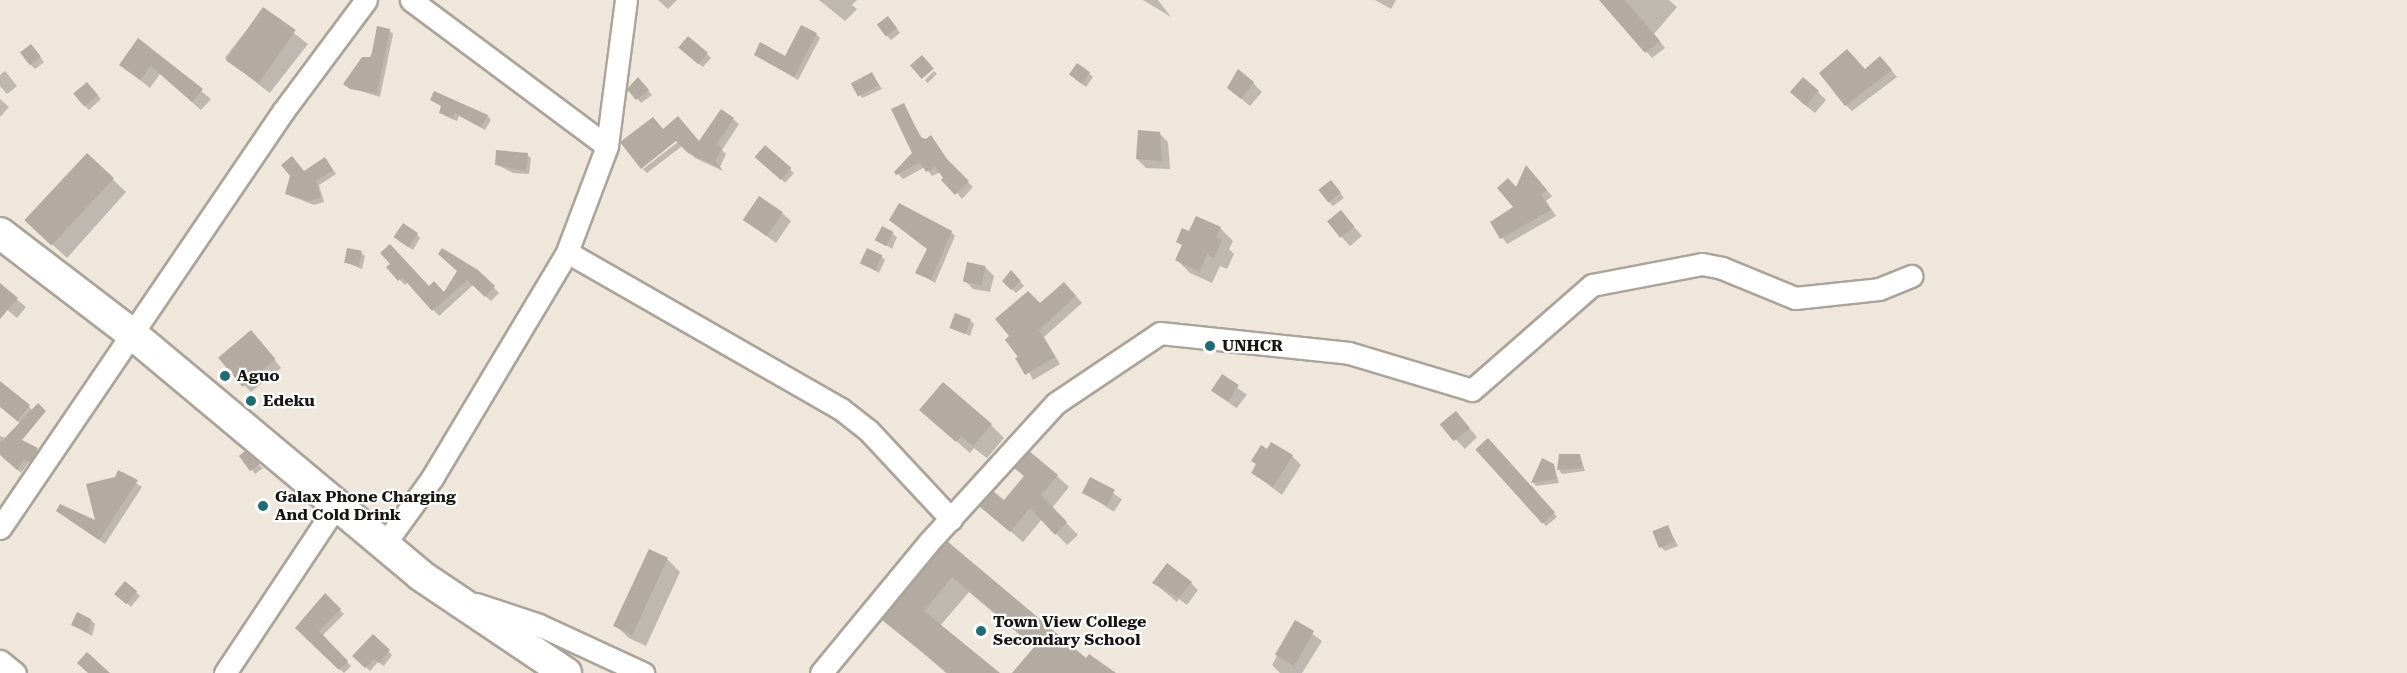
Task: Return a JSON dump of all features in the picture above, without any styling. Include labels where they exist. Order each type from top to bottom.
[{"type":"main road","points":[[0,233],[131,333],[383,546],[450,596],[566,673]]},
{"type":"street","points":[[0,528],[284,110],[366,0]]},
{"type":"street","points":[[411,0],[607,146]]},
{"type":"street","points":[[383,546],[432,478],[567,252],[607,146],[626,0]]},
{"type":"street","points":[[567,252],[841,409],[868,430],[951,519]]},
{"type":"street","points":[[821,673],[951,519],[1056,403],[1160,333],[1349,352],[1472,390],[1592,285],[1702,264],[1722,268],[1795,298],[1879,289],[1911,276]]},
{"type":"street","points":[[225,673],[336,506]]},
{"type":"street","points":[[450,596],[539,626],[643,673]]},
{"type":"street","points":[[0,661],[15,673]]},
{"type":"building","points":[[1599,0],[1625,0],[1660,41],[1645,53]]},
{"type":"building","points":[[263,7],[296,30],[258,83],[226,60]]},
{"type":"building","points":[[888,16],[897,28],[886,36],[877,24]]},
{"type":"building","points":[[801,25],[817,33],[794,77],[754,55],[760,42],[785,56]]},
{"type":"building","points":[[377,26],[390,29],[377,94],[350,89],[343,84],[362,57],[371,57]]},
{"type":"building","points":[[688,36],[708,53],[698,64],[678,47]]},
{"type":"building","points":[[138,38],[203,89],[192,102],[151,66],[140,80],[119,65]]},
{"type":"building","points":[[31,44],[41,57],[30,65],[20,53]]},
{"type":"building","points":[[1847,49],[1865,69],[1880,56],[1892,70],[1845,106],[1819,73]]},
{"type":"building","points":[[922,55],[934,69],[922,79],[910,65]]},
{"type":"building","points":[[1077,63],[1090,72],[1082,84],[1069,74]]},
{"type":"building","points":[[1238,69],[1254,82],[1241,99],[1227,88]]},
{"type":"building","points":[[872,72],[879,85],[858,97],[851,83]]},
{"type":"building","points":[[638,77],[649,90],[636,100],[627,89]]},
{"type":"building","points":[[1803,77],[1819,91],[1806,106],[1790,92]]},
{"type":"building","points":[[87,82],[98,95],[84,107],[73,94]]},
{"type":"building","points":[[434,91],[488,115],[481,127],[455,113],[453,118],[439,113],[441,106],[430,100]]},
{"type":"building","points":[[904,103],[920,137],[926,139],[931,135],[947,159],[969,181],[955,195],[941,180],[943,178],[933,163],[935,167],[926,172],[920,162],[896,175],[894,172],[912,153],[891,109]]},
{"type":"building","points":[[721,109],[734,118],[716,145],[722,148],[715,161],[722,169],[688,153],[676,141],[641,169],[620,142],[653,117],[663,129],[678,116],[699,141]]},
{"type":"building","points":[[1138,130],[1160,132],[1162,161],[1136,159]]},
{"type":"building","points":[[765,145],[791,168],[781,180],[755,157]]},
{"type":"building","points":[[496,150],[528,153],[526,171],[495,165]]},
{"type":"building","points":[[87,153],[114,178],[51,246],[24,220]]},
{"type":"building","points":[[292,156],[304,171],[325,157],[333,170],[316,181],[321,198],[309,201],[285,194],[290,176],[281,165]]},
{"type":"building","points":[[1526,165],[1547,190],[1541,195],[1551,210],[1500,239],[1490,222],[1513,207],[1497,188],[1508,178],[1516,187]]},
{"type":"building","points":[[1331,180],[1341,193],[1328,202],[1318,190]]},
{"type":"building","points":[[759,196],[783,212],[767,236],[743,220]]},
{"type":"building","points":[[899,203],[952,231],[931,280],[915,273],[927,249],[889,220]]},
{"type":"building","points":[[1341,210],[1354,226],[1340,238],[1327,221]]},
{"type":"building","points":[[1196,216],[1221,227],[1216,237],[1222,240],[1214,258],[1207,254],[1199,272],[1175,260],[1182,245],[1176,242],[1182,228],[1189,231]]},
{"type":"building","points":[[403,223],[418,233],[408,247],[393,237]]},
{"type":"building","points":[[882,226],[894,232],[886,246],[875,240]]},
{"type":"building","points":[[390,244],[429,286],[434,281],[444,292],[457,271],[438,254],[442,248],[478,270],[495,286],[485,297],[467,280],[432,311],[402,277],[398,281],[386,267],[390,264],[380,253]]},
{"type":"building","points":[[347,248],[362,251],[359,266],[344,263]]},
{"type":"building","points":[[867,248],[882,255],[875,271],[860,263]]},
{"type":"building","points":[[967,262],[986,266],[981,286],[963,282]]},
{"type":"building","points":[[1011,270],[1021,281],[1011,290],[1002,281]]},
{"type":"building","points":[[1064,282],[1076,296],[1039,330],[1055,357],[1025,375],[1015,358],[1018,357],[1005,340],[1009,336],[995,319],[1028,291],[1040,303]]},
{"type":"building","points":[[0,283],[18,298],[0,319]]},
{"type":"building","points":[[955,313],[971,319],[965,334],[949,328]]},
{"type":"building","points":[[251,330],[275,359],[242,387],[218,358]]},
{"type":"building","points":[[1222,374],[1239,385],[1228,402],[1211,391]]},
{"type":"building","points":[[0,381],[30,405],[17,421],[0,407]]},
{"type":"building","points":[[943,382],[992,424],[973,446],[961,436],[956,442],[919,410]]},
{"type":"building","points":[[38,403],[46,411],[22,440],[38,448],[30,462],[24,459],[17,470],[0,455],[0,443]]},
{"type":"building","points":[[1456,411],[1470,428],[1454,441],[1440,424]]},
{"type":"building","points":[[1488,438],[1555,512],[1542,524],[1475,449]]},
{"type":"building","points":[[1271,442],[1293,455],[1273,487],[1251,473],[1256,464],[1251,461],[1261,445],[1267,449]]},
{"type":"building","points":[[245,451],[260,464],[250,471],[239,456]]},
{"type":"building","points":[[1029,451],[1058,475],[1041,495],[1067,522],[1055,535],[1030,508],[1010,532],[979,506],[993,491],[1004,500],[1024,476],[1014,468]]},
{"type":"building","points":[[1559,454],[1580,454],[1582,468],[1557,470]]},
{"type":"building","points":[[1542,458],[1554,464],[1556,479],[1531,483]]},
{"type":"building","points":[[118,470],[138,480],[99,540],[56,511],[60,504],[95,520],[86,484],[115,477]]},
{"type":"building","points":[[1090,477],[1115,490],[1107,506],[1082,493]]},
{"type":"building","points":[[1668,525],[1675,542],[1659,548],[1652,531]]},
{"type":"building","points":[[947,541],[1086,658],[1089,654],[1116,673],[1012,673],[1035,646],[952,577],[924,611],[1000,673],[948,673],[882,620]]},
{"type":"building","points":[[649,549],[668,558],[632,635],[613,626]]},
{"type":"building","points":[[1167,563],[1192,582],[1179,598],[1152,583]]},
{"type":"building","points":[[125,581],[137,591],[126,604],[114,594]]},
{"type":"building","points":[[325,593],[341,609],[319,631],[348,661],[339,670],[295,628]]},
{"type":"building","points":[[77,612],[91,619],[88,633],[71,625]]},
{"type":"building","points":[[1295,620],[1314,631],[1294,666],[1275,655]]},
{"type":"building","points":[[373,634],[390,650],[379,663],[374,659],[365,668],[352,656]]},
{"type":"building","points":[[87,652],[110,673],[88,673],[77,663]]},
{"type":"place","name":"UNHCR","points":[[1210,346]]},
{"type":"place","name":"Aguo","points":[[225,376]]},
{"type":"place","name":"Edeku","points":[[251,401]]},
{"type":"place","name":"Galax Phone Charging And Cold Drink","points":[[263,506]]},
{"type":"place","name":"Town View College Secondary School","points":[[981,631]]}]
